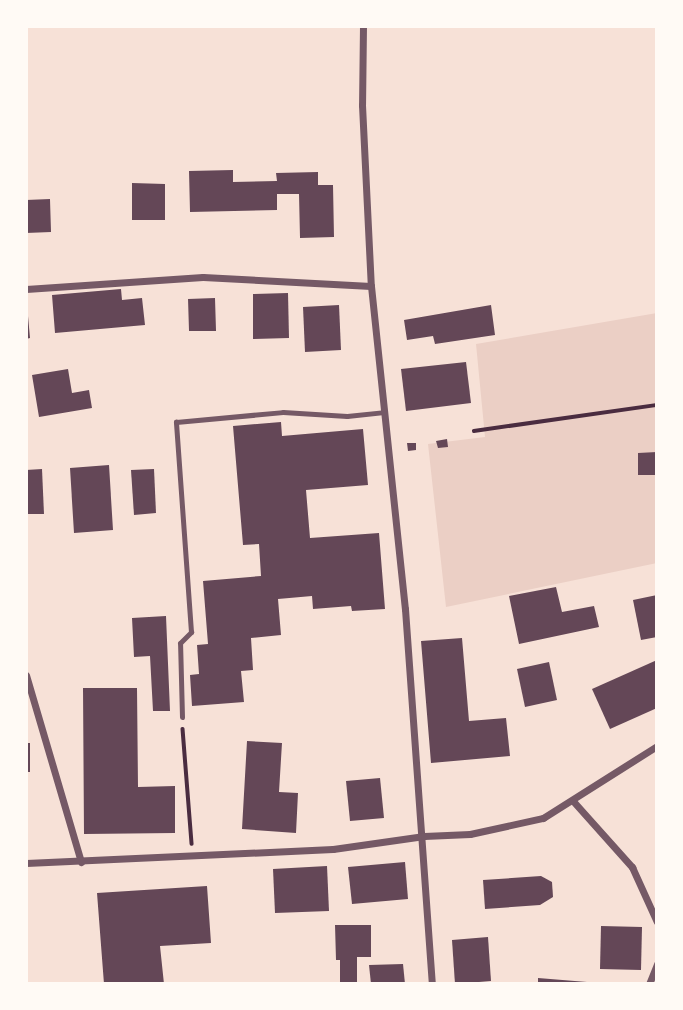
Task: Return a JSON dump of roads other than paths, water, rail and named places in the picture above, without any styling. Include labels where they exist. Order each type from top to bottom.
[{"type":"street","points":[[363,26],[362,105],[371,286],[405,608],[424,836],[432,984]]},
{"type":"street","points":[[26,289],[203,277],[371,286]]},
{"type":"street","points":[[26,675],[81,863]]},
{"type":"street","points":[[26,863],[193,858],[333,849],[424,836],[470,834],[543,818],[657,746]]},
{"type":"street","points":[[573,801],[632,867],[657,922]]},
{"type":"street","points":[[649,984],[657,964]]},
{"type":"lane","points":[[182,717],[180,643],[191,632],[176,422],[283,412],[347,416],[384,412]]}]
